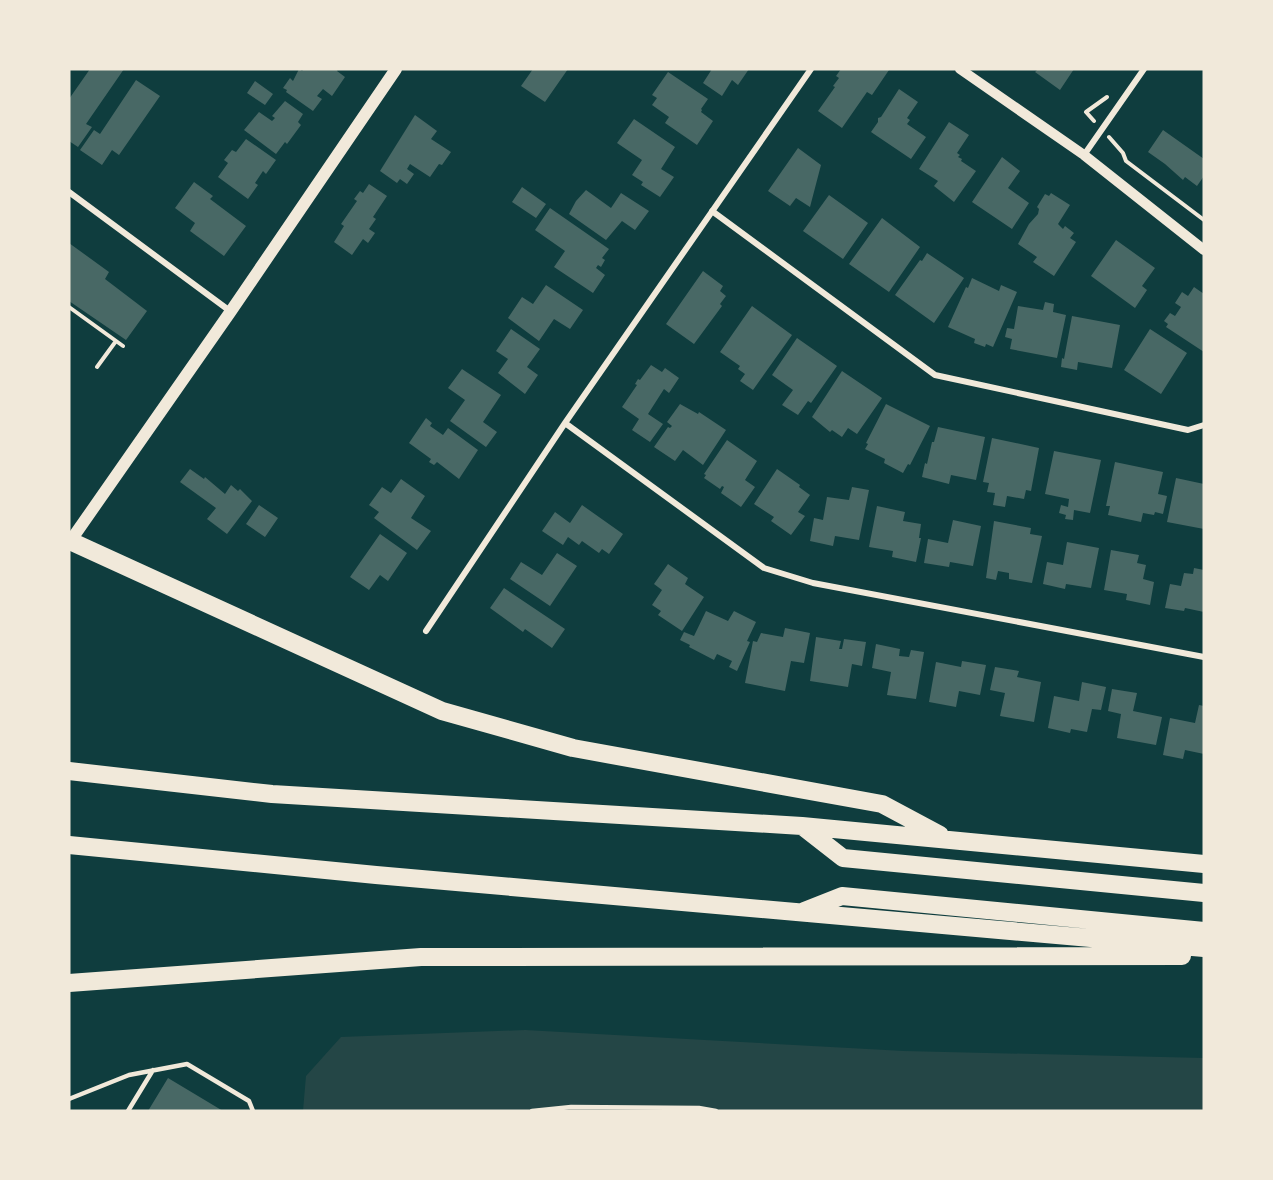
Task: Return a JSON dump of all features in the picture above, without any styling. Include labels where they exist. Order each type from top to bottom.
[{"type":"highway","points":[[69,542],[442,711],[573,748],[882,804],[947,839]]},
{"type":"highway","points":[[69,771],[272,794],[802,826],[1204,864]]},
{"type":"highway","points":[[802,826],[843,858],[1204,892]]},
{"type":"highway","points":[[69,845],[376,875],[1204,948]]},
{"type":"highway","points":[[800,913],[842,896],[1204,931]]},
{"type":"highway","points":[[69,983],[421,957],[1204,956]]},
{"type":"main road","points":[[69,542],[231,311],[396,69]]},
{"type":"street","points":[[426,631],[565,423],[811,69]]},
{"type":"street","points":[[960,69],[1084,155],[1204,250]]},
{"type":"street","points":[[1084,155],[1144,69]]},
{"type":"street","points":[[69,192],[231,311]]},
{"type":"street","points":[[712,211],[935,375],[1188,430],[1204,425]]},
{"type":"street","points":[[565,423],[764,568],[813,584],[1204,657]]},
{"type":"lane","points":[[69,1099],[129,1075],[187,1064],[249,1101],[253,1111]]},
{"type":"lane","points":[[128,1111],[153,1070]]},
{"type":"lane","points":[[532,1111],[571,1107],[699,1108],[716,1111]]},
{"type":"path","points":[[1123,153],[1126,161],[1204,220]]},
{"type":"path","points":[[69,307],[123,346]]},
{"type":"path","points":[[96,367],[116,341]]},
{"type":"shaded area","points":[[525,1030],[904,1051],[1204,1058],[1204,1111],[303,1111],[306,1076],[341,1037]]},
{"type":"building","points":[[90,69],[124,69],[86,124],[92,127],[78,147],[69,141],[69,99]]},
{"type":"building","points":[[299,69],[302,71],[304,69],[338,69],[337,71],[345,77],[332,96],[323,89],[317,96],[322,99],[313,111],[283,88],[290,78],[293,81]]},
{"type":"building","points":[[533,69],[568,69],[545,102],[521,86]]},
{"type":"building","points":[[712,69],[749,69],[738,85],[732,80],[722,96],[703,83]]},
{"type":"building","points":[[841,69],[889,70],[872,95],[867,92],[842,128],[818,111],[835,87],[833,86],[839,78],[836,76]]},
{"type":"building","points":[[1038,69],[1074,69],[1060,90],[1035,72]]},
{"type":"building","points":[[668,72],[708,99],[701,112],[713,121],[697,145],[665,123],[669,117],[652,105],[657,98],[652,95]]},
{"type":"building","points":[[136,80],[160,96],[119,155],[112,150],[102,165],[80,150],[94,130],[100,134]]},
{"type":"building","points":[[255,81],[273,94],[265,105],[247,93]]},
{"type":"building","points":[[899,89],[918,102],[907,118],[910,120],[907,124],[926,137],[911,159],[871,132]]},
{"type":"building","points":[[285,101],[303,114],[298,122],[301,125],[287,144],[285,142],[276,154],[244,130],[259,112],[272,121],[275,118],[272,116]]},
{"type":"building","points":[[415,115],[437,131],[431,139],[451,152],[430,177],[410,164],[407,169],[414,174],[407,184],[400,179],[397,183],[380,171]]},
{"type":"building","points":[[634,119],[675,147],[661,169],[674,177],[660,197],[641,185],[643,182],[632,175],[642,160],[617,143]]},
{"type":"building","points":[[949,122],[969,135],[957,153],[961,161],[976,171],[954,202],[934,186],[938,181],[919,169]]},
{"type":"building","points":[[1163,130],[1204,159],[1204,176],[1197,186],[1185,177],[1183,180],[1148,152]]},
{"type":"building","points":[[246,139],[276,160],[266,174],[263,171],[255,183],[258,185],[248,199],[218,177],[228,163],[224,160],[232,150],[236,152]]},
{"type":"building","points":[[798,148],[821,165],[810,207],[796,198],[790,206],[768,191]]},
{"type":"building","points":[[1002,157],[1020,171],[1008,188],[1029,203],[1012,229],[972,202]]},
{"type":"building","points":[[194,182],[213,196],[210,199],[246,226],[224,256],[190,231],[195,223],[175,208]]},
{"type":"building","points":[[369,184],[387,196],[373,217],[376,219],[369,229],[375,233],[368,243],[363,239],[352,255],[334,242],[344,226],[341,224],[357,201],[354,199],[360,191],[363,193]]},
{"type":"building","points":[[522,187],[546,204],[536,218],[512,202]]},
{"type":"building","points":[[586,190],[611,208],[621,193],[649,211],[635,230],[622,221],[606,240],[569,214],[576,201]]},
{"type":"building","points":[[1051,193],[1070,205],[1058,224],[1063,229],[1065,226],[1074,233],[1070,238],[1076,242],[1054,276],[1033,262],[1037,257],[1018,244],[1029,224],[1038,214],[1037,207],[1045,194],[1049,196]]},
{"type":"building","points":[[829,195],[868,223],[843,259],[803,231]]},
{"type":"building","points":[[550,208],[609,249],[602,258],[605,260],[601,267],[598,265],[596,268],[605,275],[593,293],[554,267],[565,251],[535,230]]},
{"type":"building","points":[[882,218],[920,247],[889,292],[849,264]]},
{"type":"building","points":[[1116,240],[1155,268],[1142,286],[1147,290],[1135,308],[1091,276]]},
{"type":"building","points":[[69,243],[109,272],[105,279],[147,311],[126,340],[69,301]]},
{"type":"building","points":[[927,253],[964,278],[934,323],[895,295]]},
{"type":"building","points":[[703,271],[723,286],[720,291],[726,296],[720,304],[722,306],[694,344],[666,324]]},
{"type":"building","points":[[972,278],[999,291],[1001,285],[1017,292],[993,347],[974,343],[975,339],[948,327]]},
{"type":"building","points":[[546,285],[583,310],[570,329],[554,319],[539,341],[508,318],[522,297],[533,304]]},
{"type":"building","points":[[1194,287],[1204,294],[1204,352],[1166,327],[1168,324],[1164,321],[1170,313],[1175,316],[1181,307],[1175,303],[1182,292],[1188,296]]},
{"type":"building","points":[[1045,302],[1054,304],[1053,312],[1066,315],[1057,358],[1010,349],[1012,339],[1005,337],[1007,328],[1014,329],[1018,306],[1043,310]]},
{"type":"building","points":[[752,306],[792,335],[753,390],[740,381],[745,374],[738,369],[740,366],[720,352]]},
{"type":"building","points":[[1072,316],[1120,325],[1112,368],[1078,362],[1077,370],[1061,367]]},
{"type":"building","points":[[511,329],[540,349],[527,367],[538,375],[525,394],[498,373],[508,359],[496,351]]},
{"type":"building","points":[[1150,329],[1187,353],[1161,394],[1124,370]]},
{"type":"building","points":[[797,338],[837,366],[811,403],[808,401],[798,415],[782,405],[793,390],[772,375]]},
{"type":"building","points":[[651,365],[662,372],[665,368],[679,378],[669,393],[664,389],[648,414],[663,424],[650,442],[632,430],[639,419],[622,407],[637,385],[635,384],[638,379],[640,380]]},
{"type":"building","points":[[462,369],[501,395],[483,422],[497,432],[486,447],[450,421],[465,400],[448,388]]},
{"type":"building","points":[[842,371],[882,398],[857,434],[848,428],[842,437],[832,430],[830,432],[812,417]]},
{"type":"building","points":[[680,404],[698,414],[699,412],[726,430],[703,465],[683,450],[675,461],[654,447],[668,427],[672,426],[667,422]]},
{"type":"building","points":[[886,404],[930,426],[910,465],[908,464],[903,473],[884,463],[885,459],[865,449]]},
{"type":"building","points":[[426,418],[432,423],[430,426],[443,435],[448,428],[478,450],[459,479],[437,462],[434,465],[429,462],[431,459],[409,443]]},
{"type":"building","points":[[938,427],[985,437],[976,480],[951,475],[949,484],[922,477]]},
{"type":"building","points":[[992,438],[1039,448],[1031,491],[1026,490],[1024,499],[1007,496],[1005,507],[993,505],[995,493],[987,492],[989,483],[983,482]]},
{"type":"building","points":[[727,440],[757,461],[745,480],[755,487],[741,507],[721,493],[724,487],[720,489],[704,478],[706,475],[704,474]]},
{"type":"building","points":[[1054,451],[1101,460],[1090,513],[1074,510],[1073,520],[1065,519],[1066,515],[1059,513],[1061,505],[1068,507],[1069,499],[1045,494]]},
{"type":"building","points":[[1115,462],[1163,472],[1158,494],[1167,496],[1163,514],[1143,513],[1141,522],[1108,515],[1110,506],[1106,506]]},
{"type":"building","points":[[190,469],[204,479],[205,477],[225,494],[231,485],[238,491],[240,489],[252,501],[227,534],[207,519],[216,508],[180,482]]},
{"type":"building","points":[[777,469],[810,495],[798,512],[805,516],[791,535],[771,521],[774,517],[754,504]]},
{"type":"building","points":[[1176,478],[1204,484],[1204,529],[1167,522]]},
{"type":"building","points":[[401,479],[425,496],[411,518],[431,531],[417,550],[374,518],[379,512],[369,505],[382,487],[391,493]]},
{"type":"building","points":[[852,487],[869,490],[859,540],[835,536],[833,546],[810,541],[814,518],[823,520],[827,497],[849,500]]},
{"type":"building","points":[[259,505],[278,518],[265,537],[246,524]]},
{"type":"building","points":[[582,505],[623,534],[609,554],[602,549],[599,553],[582,541],[579,545],[568,537],[563,545],[542,531],[555,512],[570,523]]},
{"type":"building","points":[[877,506],[905,512],[903,521],[921,524],[919,538],[921,538],[916,562],[892,557],[893,551],[869,547]]},
{"type":"building","points":[[953,520],[981,526],[973,566],[950,562],[949,567],[924,563],[928,539],[948,543]]},
{"type":"building","points":[[994,521],[1031,528],[1030,534],[1042,536],[1032,583],[1009,579],[1009,573],[998,571],[996,580],[986,578]]},
{"type":"building","points":[[380,534],[407,553],[388,581],[380,575],[369,590],[350,577]]},
{"type":"building","points":[[1067,542],[1099,548],[1091,588],[1066,584],[1065,589],[1043,584],[1047,562],[1063,565]]},
{"type":"building","points":[[1111,550],[1139,555],[1137,563],[1146,565],[1143,579],[1154,582],[1150,605],[1126,600],[1127,594],[1104,590]]},
{"type":"building","points":[[557,553],[577,566],[550,606],[510,579],[521,562],[542,575]]},
{"type":"building","points":[[668,564],[688,578],[685,584],[704,597],[682,631],[658,615],[661,611],[652,605],[662,590],[654,584]]},
{"type":"building","points":[[1194,568],[1204,570],[1204,612],[1185,608],[1184,611],[1165,608],[1170,584],[1181,586],[1184,573],[1193,574]]},
{"type":"building","points":[[504,588],[565,629],[552,648],[525,629],[523,632],[490,608]]},
{"type":"building","points":[[706,611],[728,621],[734,611],[756,622],[737,671],[729,667],[732,661],[717,654],[714,660],[680,640],[684,632],[694,636]]},
{"type":"building","points":[[785,628],[810,633],[804,663],[791,661],[785,691],[745,683],[753,641],[757,642],[761,633],[783,637]]},
{"type":"building","points":[[816,637],[841,641],[839,649],[842,649],[844,639],[866,642],[862,666],[852,664],[848,687],[810,681]]},
{"type":"building","points":[[876,644],[900,649],[899,656],[909,657],[911,650],[924,652],[916,699],[887,695],[891,672],[872,668]]},
{"type":"building","points":[[962,661],[986,665],[980,695],[959,691],[956,707],[929,702],[936,662],[961,667]]},
{"type":"building","points":[[995,667],[1019,671],[1017,677],[1041,682],[1034,722],[1000,716],[1005,693],[990,690]]},
{"type":"building","points":[[1082,682],[1106,687],[1101,710],[1092,709],[1087,732],[1071,729],[1070,733],[1048,728],[1054,696],[1079,701]]},
{"type":"building","points":[[1112,689],[1137,693],[1133,711],[1162,717],[1156,745],[1117,738],[1121,714],[1108,711]]},
{"type":"building","points":[[1199,705],[1204,706],[1204,754],[1185,750],[1183,759],[1163,755],[1170,718],[1195,723]]},
{"type":"building","points":[[168,1078],[223,1111],[148,1111]]}]
